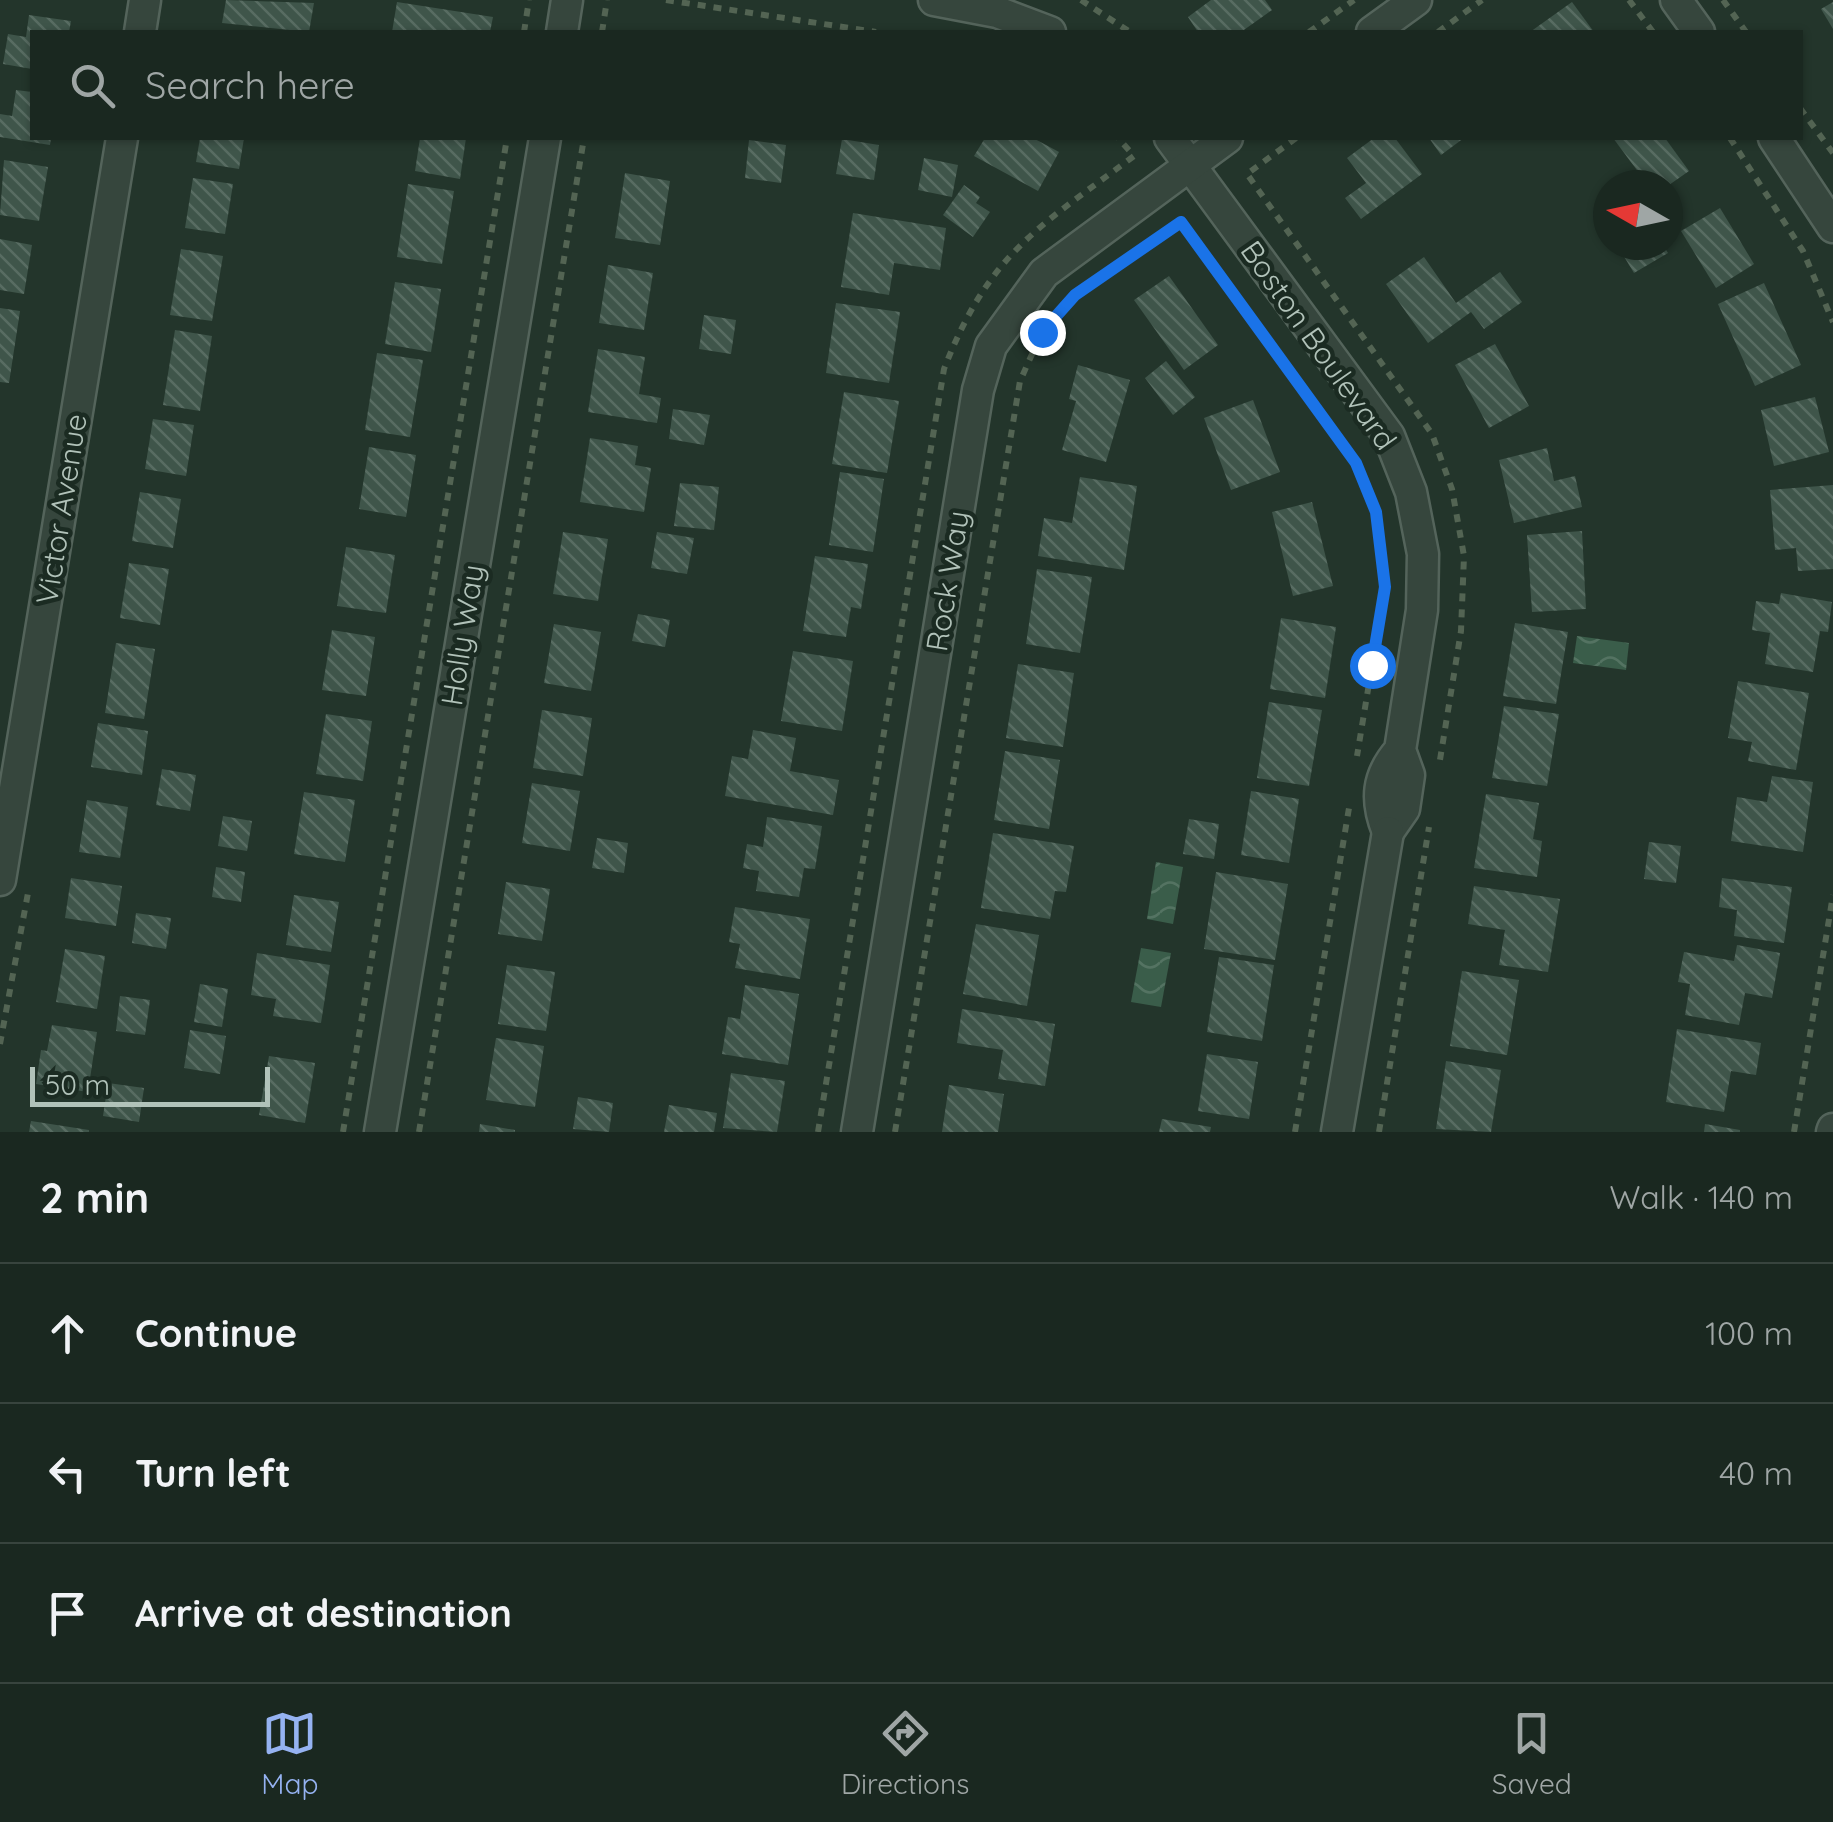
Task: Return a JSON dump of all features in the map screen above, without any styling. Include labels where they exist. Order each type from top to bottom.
[{"type":"street","points":[[140,30],[145,0]]},
{"type":"street","points":[[562,30],[568,0]]},
{"type":"street","points":[[934,0],[997,12],[1045,30]]},
{"type":"street","points":[[1375,30],[1416,0]]},
{"type":"street","points":[[1676,0],[1698,30]]},
{"type":"street","name":"Victor Avenue","points":[[0,880],[122,140]]},
{"type":"street","name":"Holly Way","points":[[380,1132],[545,140]]},
{"type":"street","name":"Boston Boulevard","points":[[1172,140],[1389,436],[1411,492],[1423,554],[1422,610],[1400,750],[1383,770],[1378,807],[1388,832],[1337,1132]]},
{"type":"street","name":"Rock Way","points":[[857,1132],[978,390],[992,346],[1044,273],[1225,140]]},
{"type":"street","points":[[1775,140],[1831,218]]},
{"type":"path","points":[[524,30],[530,0]]},
{"type":"path","points":[[602,30],[607,0]]},
{"type":"path","points":[[666,0],[863,30]]},
{"type":"path","points":[[1080,0],[1127,30]]},
{"type":"path","points":[[1312,30],[1354,0]]},
{"type":"path","points":[[1441,30],[1482,0]]},
{"type":"path","points":[[1629,0],[1652,30]]},
{"type":"path","points":[[1723,0],[1745,30]]},
{"type":"path","points":[[1803,112],[1833,153]]},
{"type":"path","points":[[342,1132],[507,140]]},
{"type":"path","points":[[419,1132],[584,140]]},
{"type":"path","points":[[1731,140],[1803,252],[1833,322]]},
{"type":"path","points":[[895,1132],[1020,381],[1042,332],[1075,295],[1181,222],[1356,463],[1376,512],[1385,587],[1356,762]]},
{"type":"path","points":[[1295,1132],[1350,801]]},
{"type":"path","points":[[1794,1132],[1833,894]]},
{"type":"water","points":[[1577,636],[1629,643],[1626,670],[1573,663]]},
{"type":"water","points":[[1156,862],[1183,867],[1173,924],[1147,919]]},
{"type":"water","points":[[1141,948],[1171,953],[1161,1007],[1131,1002]]},
{"type":"building","points":[[226,0],[314,3],[309,30],[222,23]]},
{"type":"building","points":[[1211,0],[1265,0],[1272,10],[1244,30],[1197,30],[1188,17]]},
{"type":"building","points":[[397,2],[493,17],[490,30],[392,30]]},
{"type":"building","points":[[1572,2],[1593,30],[1533,30]]},
{"type":"building","points":[[1833,2],[1833,29],[1821,9]]},
{"type":"building","points":[[29,15],[71,21],[69,30],[30,30],[30,69],[3,64],[8,34],[26,37]]},
{"type":"building","points":[[16,90],[30,92],[30,140],[51,140],[50,145],[0,137],[0,114],[12,116]]},
{"type":"building","points":[[200,140],[244,140],[239,169],[196,162]]},
{"type":"building","points":[[420,140],[466,140],[460,179],[415,171]]},
{"type":"building","points":[[749,140],[786,145],[781,183],[745,178]]},
{"type":"building","points":[[842,140],[879,145],[874,180],[836,174]]},
{"type":"building","points":[[984,140],[1037,140],[1059,152],[1038,191],[974,156]]},
{"type":"building","points":[[1371,140],[1396,140],[1422,174],[1361,219],[1345,198],[1366,183],[1347,158]]},
{"type":"building","points":[[1430,140],[1461,140],[1441,155]]},
{"type":"building","points":[[1614,140],[1666,140],[1689,171],[1683,175],[1683,170],[1637,170]]},
{"type":"building","points":[[924,158],[958,165],[952,197],[918,190]]},
{"type":"building","points":[[4,160],[48,167],[39,221],[0,215]]},
{"type":"building","points":[[625,173],[670,181],[660,245],[615,238]]},
{"type":"building","points":[[193,178],[233,184],[225,234],[185,228]]},
{"type":"building","points":[[408,184],[454,191],[442,264],[397,257]]},
{"type":"building","points":[[964,185],[980,197],[976,203],[990,212],[973,237],[943,215]]},
{"type":"building","points":[[1720,208],[1754,264],[1716,288],[1683,230]]},
{"type":"building","points":[[853,213],[946,228],[940,270],[894,263],[889,295],[841,287]]},
{"type":"building","points":[[0,239],[32,245],[24,294],[0,290]]},
{"type":"building","points":[[181,249],[223,256],[212,321],[170,315]]},
{"type":"building","points":[[1424,257],[1456,303],[1500,272],[1522,302],[1484,329],[1471,312],[1428,343],[1386,284]]},
{"type":"building","points":[[1626,260],[1656,260],[1634,273]]},
{"type":"building","points":[[608,265],[653,273],[644,330],[599,323]]},
{"type":"building","points":[[1169,276],[1218,345],[1184,370],[1134,300]]},
{"type":"building","points":[[395,282],[441,289],[431,352],[385,344]]},
{"type":"building","points":[[1764,283],[1801,365],[1755,386],[1718,304]]},
{"type":"building","points":[[836,303],[900,312],[889,383],[826,373]]},
{"type":"building","points":[[0,308],[20,311],[9,383],[0,382]]},
{"type":"building","points":[[704,315],[736,320],[731,354],[699,349]]},
{"type":"building","points":[[175,330],[212,336],[200,411],[163,405]]},
{"type":"building","points":[[1495,344],[1529,406],[1489,428],[1455,365]]},
{"type":"building","points":[[598,349],[645,357],[639,394],[661,398],[657,423],[588,412]]},
{"type":"building","points":[[377,353],[423,360],[410,437],[365,430]]},
{"type":"building","points":[[1166,361],[1195,397],[1173,415],[1145,378]]},
{"type":"building","points":[[1078,365],[1130,380],[1106,462],[1062,450],[1076,401],[1069,399]]},
{"type":"building","points":[[844,392],[899,401],[887,473],[832,464]]},
{"type":"building","points":[[1815,397],[1829,452],[1774,466],[1761,410]]},
{"type":"building","points":[[1253,400],[1280,472],[1231,490],[1204,418]]},
{"type":"building","points":[[673,409],[710,415],[704,445],[669,439]]},
{"type":"building","points":[[153,419],[194,425],[186,476],[145,469]]},
{"type":"building","points":[[590,438],[638,446],[635,465],[651,468],[644,512],[580,502]]},
{"type":"building","points":[[369,447],[416,455],[406,517],[359,509]]},
{"type":"building","points":[[1547,448],[1554,481],[1575,476],[1582,507],[1514,523],[1499,460]]},
{"type":"building","points":[[840,472],[884,479],[873,552],[829,545]]},
{"type":"building","points":[[1080,477],[1137,486],[1124,570],[1038,556],[1044,518],[1072,523]]},
{"type":"building","points":[[680,483],[719,487],[714,530],[674,526]]},
{"type":"building","points":[[1833,485],[1833,569],[1798,571],[1796,548],[1775,550],[1770,490]]},
{"type":"building","points":[[140,492],[181,499],[173,548],[132,541]]},
{"type":"building","points":[[1312,502],[1333,586],[1293,596],[1272,512]]},
{"type":"building","points":[[1582,531],[1586,609],[1532,612],[1527,535]]},
{"type":"building","points":[[563,532],[608,539],[598,601],[553,594]]},
{"type":"building","points":[[657,532],[694,538],[687,574],[651,568]]},
{"type":"building","points":[[346,547],[395,555],[386,613],[337,606]]},
{"type":"building","points":[[815,556],[868,564],[861,609],[851,607],[846,637],[803,631]]},
{"type":"building","points":[[129,563],[169,569],[160,625],[120,618]]},
{"type":"building","points":[[1037,569],[1092,577],[1080,653],[1026,644]]},
{"type":"building","points":[[1781,593],[1832,602],[1828,632],[1820,631],[1813,672],[1765,664],[1770,633],[1752,630],[1756,601],[1779,604]]},
{"type":"building","points":[[638,614],[670,620],[665,647],[632,641]]},
{"type":"building","points":[[1281,618],[1336,627],[1325,698],[1270,689]]},
{"type":"building","points":[[1515,623],[1568,632],[1556,704],[1503,696]]},
{"type":"building","points":[[554,624],[601,632],[591,691],[544,683]]},
{"type":"building","points":[[332,630],[375,637],[366,696],[322,690]]},
{"type":"building","points":[[116,643],[155,649],[144,719],[105,713]]},
{"type":"building","points":[[793,651],[853,661],[842,731],[781,721]]},
{"type":"building","points":[[1018,664],[1074,673],[1063,747],[1006,738]]},
{"type":"building","points":[[1738,681],[1809,693],[1796,770],[1748,761],[1752,742],[1728,738]]},
{"type":"building","points":[[1269,702],[1322,710],[1309,786],[1257,778]]},
{"type":"building","points":[[1504,706],[1559,714],[1547,786],[1492,778]]},
{"type":"building","points":[[542,710],[592,718],[583,776],[533,768]]},
{"type":"building","points":[[326,714],[372,721],[363,781],[316,774]]},
{"type":"building","points":[[98,723],[148,731],[142,775],[91,767]]},
{"type":"building","points":[[753,730],[796,738],[790,771],[839,780],[833,815],[725,796],[732,756],[748,759]]},
{"type":"building","points":[[1005,751],[1060,760],[1049,829],[994,820]]},
{"type":"building","points":[[162,769],[196,775],[190,811],[156,805]]},
{"type":"building","points":[[1772,776],[1813,782],[1803,852],[1731,841],[1737,797],[1767,802]]},
{"type":"building","points":[[532,783],[580,791],[570,851],[522,843]]},
{"type":"building","points":[[1251,791],[1299,799],[1289,863],[1241,855]]},
{"type":"building","points":[[304,792],[355,800],[345,862],[294,854]]},
{"type":"building","points":[[1486,794],[1539,803],[1533,839],[1542,841],[1537,877],[1474,868]]},
{"type":"building","points":[[87,800],[128,807],[120,858],[79,852]]},
{"type":"building","points":[[223,816],[252,821],[247,851],[218,846]]},
{"type":"building","points":[[767,817],[822,826],[815,869],[804,868],[799,897],[756,891],[759,871],[743,868],[747,844],[763,847]]},
{"type":"building","points":[[1189,819],[1219,824],[1214,859],[1183,854]]},
{"type":"building","points":[[993,833],[1074,846],[1066,892],[1055,891],[1050,919],[981,908]]},
{"type":"building","points":[[597,838],[628,843],[624,873],[592,868]]},
{"type":"building","points":[[1649,842],[1681,846],[1676,883],[1644,879]]},
{"type":"building","points":[[216,867],[245,872],[241,902],[212,897]]},
{"type":"building","points":[[1216,872],[1288,884],[1275,960],[1204,949]]},
{"type":"building","points":[[71,878],[122,886],[116,926],[65,918]]},
{"type":"building","points":[[1722,878],[1792,887],[1784,943],[1734,936],[1737,910],[1719,907]]},
{"type":"building","points":[[506,882],[550,889],[542,941],[498,934]]},
{"type":"building","points":[[1474,886],[1560,899],[1548,972],[1499,965],[1505,930],[1468,924]]},
{"type":"building","points":[[294,895],[339,902],[331,952],[286,945]]},
{"type":"building","points":[[735,907],[810,919],[800,979],[735,968],[740,944],[729,942]]},
{"type":"building","points":[[136,913],[171,918],[166,949],[132,943]]},
{"type":"building","points":[[976,924],[1039,935],[1027,1006],[963,994]]},
{"type":"building","points":[[1737,945],[1780,953],[1772,998],[1745,993],[1739,1025],[1685,1015],[1690,984],[1678,982],[1684,952],[1734,961]]},
{"type":"building","points":[[65,949],[105,956],[97,1009],[56,1002]]},
{"type":"building","points":[[257,953],[330,965],[321,1023],[273,1016],[276,999],[251,995]]},
{"type":"building","points":[[1219,957],[1274,965],[1262,1041],[1207,1032]]},
{"type":"building","points":[[507,965],[555,972],[546,1031],[498,1024]]},
{"type":"building","points":[[1462,971],[1519,980],[1507,1055],[1450,1046]]},
{"type":"building","points":[[200,984],[228,989],[222,1027],[194,1022]]},
{"type":"building","points":[[745,985],[799,994],[788,1065],[722,1054],[728,1017],[740,1019]]},
{"type":"building","points":[[120,996],[150,1000],[145,1035],[116,1031]]},
{"type":"building","points":[[962,1009],[1055,1024],[1045,1086],[998,1079],[1003,1050],[957,1043]]},
{"type":"building","points":[[52,1025],[97,1032],[88,1092],[36,1084],[41,1050],[47,1051]]},
{"type":"building","points":[[1677,1029],[1761,1043],[1756,1075],[1731,1071],[1724,1112],[1666,1102]]},
{"type":"building","points":[[190,1030],[226,1036],[220,1074],[184,1068]]},
{"type":"building","points":[[496,1038],[544,1046],[535,1107],[486,1100]]},
{"type":"building","points":[[1207,1054],[1258,1062],[1249,1119],[1198,1111]]},
{"type":"building","points":[[269,1056],[315,1063],[305,1123],[259,1115]]},
{"type":"building","points":[[1446,1061],[1501,1070],[1491,1132],[1436,1129]]},
{"type":"building","points":[[731,1073],[785,1081],[777,1132],[723,1128]]},
{"type":"building","points":[[108,1083],[144,1088],[139,1122],[103,1116]]},
{"type":"building","points":[[949,1085],[1004,1094],[998,1132],[942,1132]]},
{"type":"building","points":[[578,1097],[613,1103],[609,1132],[573,1129]]},
{"type":"building","points":[[669,1105],[717,1113],[714,1132],[664,1132]]},
{"type":"building","points":[[1162,1119],[1211,1127],[1210,1132],[1159,1132]]},
{"type":"building","points":[[31,1121],[89,1130],[89,1132],[29,1132]]},
{"type":"building","points":[[480,1124],[515,1130],[515,1132],[479,1132]]},
{"type":"building","points":[[1705,1124],[1740,1130],[1740,1132],[1704,1132]]},
{"type":"route","points":[[1042,332],[1075,295],[1181,222],[1356,463],[1376,512],[1385,587],[1372,665]]}]
